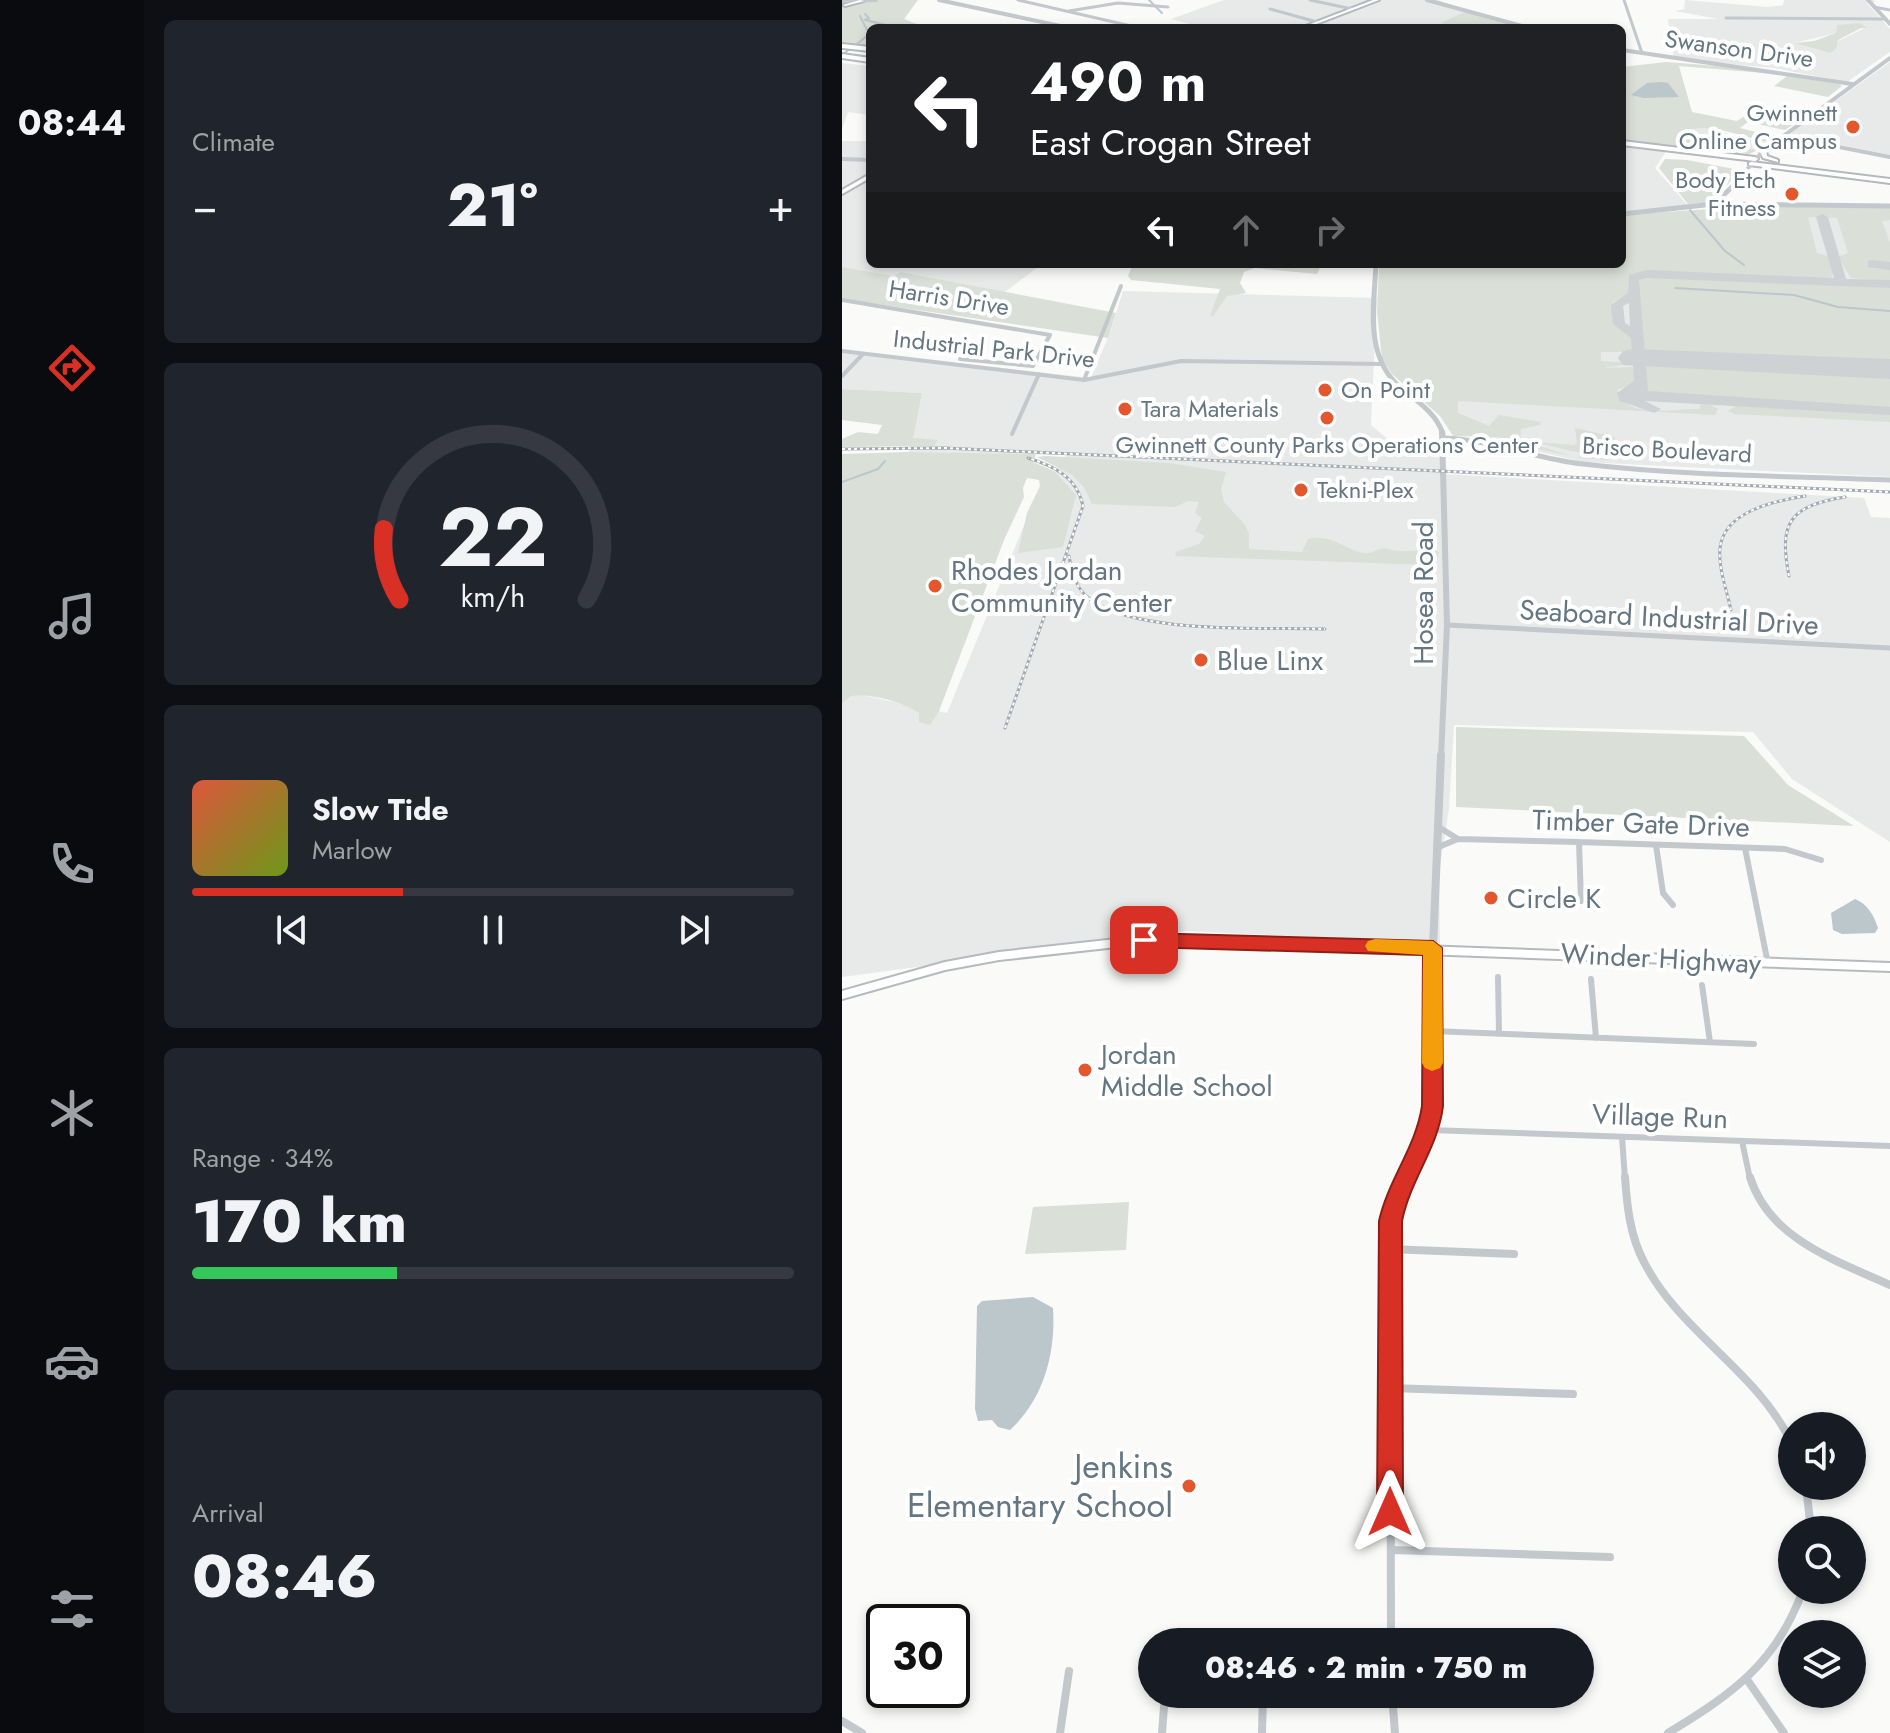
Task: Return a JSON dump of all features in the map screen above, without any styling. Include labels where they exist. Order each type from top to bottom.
[{"type":"highway","points":[[1312,24],[1377,0]]},
{"type":"highway","points":[[844,4],[862,1]]},
{"type":"highway","points":[[842,46],[866,50]]},
{"type":"highway","points":[[842,46],[866,50]]},
{"type":"highway","points":[[842,59],[866,62]]},
{"type":"highway","points":[[1626,145],[1767,166],[1890,178]]},
{"type":"highway","points":[[1626,146],[1752,163],[1808,165]]},
{"type":"highway","points":[[1738,160],[1763,151],[1765,157],[1776,161]]},
{"type":"highway","points":[[1698,157],[1752,163],[1776,161],[1890,178]]},
{"type":"highway","points":[[842,192],[866,178]]},
{"type":"main road","name":"Winder Highway","points":[[842,995],[945,966],[999,956],[1144,940],[1433,948],[1890,967]]},
{"type":"street","points":[[862,1],[876,0]]},
{"type":"street","points":[[939,0],[1051,24]]},
{"type":"street","points":[[1018,0],[1123,24]]},
{"type":"street","points":[[1310,0],[1352,9]]},
{"type":"street","points":[[1427,0],[1514,24]]},
{"type":"street","points":[[1624,0],[1642,53]]},
{"type":"street","points":[[1868,0],[1890,24]]},
{"type":"street","points":[[1069,11],[1101,1],[1148,1],[1168,7]]},
{"type":"street","points":[[1874,7],[1890,10]]},
{"type":"street","points":[[1270,9],[1317,22]]},
{"type":"street","points":[[1726,18],[1885,19]]},
{"type":"street","name":"Swanson Drive","points":[[1626,51],[1852,84]]},
{"type":"street","points":[[1714,204],[1763,151],[1890,58]]},
{"type":"street","points":[[1783,136],[1890,157]]},
{"type":"street","points":[[842,159],[866,160]]},
{"type":"street","points":[[1626,214],[1714,204],[1890,206]]},
{"type":"street","points":[[1376,268],[1376,343],[1380,364],[1439,422],[1444,438]]},
{"type":"street","points":[[1084,380],[1121,286]]},
{"type":"street","name":"Harris Drive","points":[[842,300],[1050,333],[1033,366],[973,360]]},
{"type":"street","name":"Industrial Park Drive","points":[[842,351],[1084,380],[1117,377],[1162,363],[1191,360],[1380,364]]},
{"type":"street","points":[[842,376],[863,354]]},
{"type":"street","points":[[960,359],[973,360]]},
{"type":"street","points":[[955,365],[973,360]]},
{"type":"street","points":[[1012,434],[1039,374]]},
{"type":"street","name":"Brisco Boulevard","points":[[1444,438],[1477,439],[1538,457],[1594,465],[1890,480]]},
{"type":"street","name":"Hosea Road","points":[[1433,948],[1447,625],[1444,438]]},
{"type":"street","name":"Seaboard Industrial Drive","points":[[1447,625],[1890,648]]},
{"type":"street","points":[[1437,826],[1458,839]]},
{"type":"street","name":"Timber Gate Drive","points":[[1436,848],[1458,839],[1579,842],[1785,849],[1821,860]]},
{"type":"street","points":[[1579,842],[1581,901]]},
{"type":"street","points":[[1656,845],[1663,893],[1673,905]]},
{"type":"street","points":[[1745,848],[1768,964]]},
{"type":"street","points":[[1391,1628],[1389,1249],[1396,1194],[1429,1130],[1432,1106],[1433,948]]},
{"type":"street","points":[[1498,977],[1499,1034]]},
{"type":"street","points":[[1591,979],[1596,1038]]},
{"type":"street","points":[[1702,985],[1710,1042]]},
{"type":"street","points":[[1432,1031],[1754,1044]]},
{"type":"street","name":"Village Run","points":[[1429,1130],[1890,1146]]},
{"type":"street","points":[[1622,1137],[1629,1215],[1633,1236],[1645,1263],[1666,1296],[1772,1407],[1778,1418]]},
{"type":"street","points":[[1742,1141],[1752,1186],[1759,1201],[1780,1227],[1809,1248],[1890,1285]]},
{"type":"street","points":[[1389,1249],[1514,1254]]},
{"type":"street","points":[[1390,1388],[1573,1394]]},
{"type":"street","points":[[1392,1550],[1610,1557]]},
{"type":"street","points":[[1668,1733],[1748,1681],[1775,1650],[1798,1604]]},
{"type":"street","points":[[1060,1733],[1069,1671]]},
{"type":"street","points":[[1748,1681],[1784,1733]]},
{"type":"street","points":[[1162,1733],[1164,1708]]},
{"type":"street","points":[[1262,1733],[1263,1708]]},
{"type":"street","points":[[1393,1708],[1395,1733]]},
{"type":"street","points":[[842,1721],[862,1733]]},
{"type":"shaded area","points":[[842,0],[918,0],[904,19],[917,24],[866,24],[866,47],[842,44]]},
{"type":"shaded area","points":[[1224,0],[1438,0],[1470,12],[1472,24],[1190,24],[1171,19]]},
{"type":"shaded area","points":[[1685,0],[1768,7],[1783,5],[1784,0],[1873,0],[1876,2],[1867,3],[1890,29],[1890,52],[1847,82],[1774,68],[1674,59],[1668,19],[1718,19],[1675,11],[1684,9]],"holes":[[[1837,25],[1865,28],[1838,41],[1830,53],[1794,43],[1837,33]]]},
{"type":"shaded area","points":[[1465,12],[1508,24],[1445,24],[1441,23]]},
{"type":"shaded area","points":[[1860,23],[1867,28],[1838,40],[1836,49],[1830,53],[1794,43],[1814,41],[1836,33],[1837,25]]},
{"type":"shaded area","points":[[1666,62],[1744,68],[1842,86],[1828,97],[1774,86],[1787,76],[1679,66],[1692,112],[1737,121],[1748,114],[1794,124],[1785,130],[1748,122],[1740,128],[1776,137],[1768,142],[1708,128],[1686,131],[1678,137],[1758,150],[1749,154],[1626,141],[1626,67]]},
{"type":"shaded area","points":[[1890,62],[1890,155],[1791,133]]},
{"type":"shaded area","points":[[842,63],[866,66],[866,114],[848,112],[842,129]]},
{"type":"shaded area","points":[[1647,83],[1668,83],[1679,97],[1644,98],[1631,95]]},
{"type":"shaded area","points":[[1704,127],[1768,142],[1758,150],[1678,137],[1687,129]]},
{"type":"shaded area","points":[[842,141],[866,141],[866,268],[1037,268],[1005,292],[901,272],[894,276],[842,267]]},
{"type":"shaded area","points":[[1626,145],[1667,150],[1655,168],[1691,209],[1626,215]]},
{"type":"shaded area","points":[[1665,159],[1734,169],[1737,174],[1711,203],[1688,204],[1659,168]]},
{"type":"shaded area","points":[[1753,206],[1890,207],[1890,220],[1882,221],[1890,243],[1890,264],[1871,265],[1890,267],[1890,282],[1851,278],[1838,257],[1848,253],[1837,218],[1808,217],[1817,253],[1831,257],[1834,271],[1831,278],[1646,272],[1632,275],[1630,295],[1613,302],[1614,325],[1632,334],[1633,352],[1601,352],[1601,361],[1633,363],[1603,368],[1634,367],[1635,383],[1617,390],[1622,400],[1631,406],[1666,411],[1699,409],[1700,405],[1709,404],[1718,409],[1715,415],[1458,401],[1458,413],[1489,426],[1499,415],[1541,422],[1540,425],[1521,429],[1520,440],[1571,456],[1498,437],[1453,436],[1440,416],[1392,374],[1382,359],[1377,312],[1379,268],[1626,268],[1626,215]]},
{"type":"shaded area","points":[[1890,208],[1890,477],[1583,462],[1468,435],[1382,305],[1599,268],[1626,268],[1626,262],[1708,211]]},
{"type":"shaded area","points":[[842,267],[894,276],[901,272],[1116,313],[1108,338],[842,299]]},
{"type":"shaded area","points":[[1131,268],[1255,268],[1244,272],[1240,283],[1246,293],[1227,296],[1213,316],[1210,316],[1220,289],[1131,280],[1128,276]]},
{"type":"shaded area","points":[[1255,268],[1320,268],[1317,274]]},
{"type":"shaded area","points":[[1677,276],[1890,285],[1890,364],[1643,351],[1637,293],[1640,279]]},
{"type":"shaded area","points":[[1123,291],[1377,298],[1371,425],[1390,441],[1443,459],[1444,474],[1864,498],[1871,517],[1890,518],[1890,842],[1792,779],[1753,732],[1454,725],[1449,809],[1439,873],[1440,943],[1186,931],[842,977],[842,704],[851,696],[861,695],[947,713],[1029,513],[1066,455],[909,452],[922,393],[842,389],[842,350],[1091,378]]},
{"type":"shaded area","points":[[1650,363],[1890,374],[1890,408],[1653,397],[1644,391],[1642,367]]},
{"type":"shaded area","points":[[842,389],[922,393],[913,438],[938,440],[934,446],[842,447],[842,439],[858,432],[878,434],[882,425],[842,420]]},
{"type":"shaded area","points":[[1736,406],[1890,413],[1890,422],[1735,414],[1728,411]]},
{"type":"shaded area","points":[[1575,428],[1615,437],[1615,454],[1610,454],[1608,460],[1579,458],[1581,453],[1533,442],[1574,445],[1577,443]]},
{"type":"shaded area","points":[[842,454],[1036,454],[1033,462],[1054,471],[1076,495],[1063,547],[1018,553],[1027,513],[1040,486],[1039,480],[1027,478],[1024,497],[1004,540],[939,711],[930,725],[919,722],[919,713],[913,709],[886,699],[851,696],[842,704]]},
{"type":"shaded area","points":[[1037,457],[1169,463],[1226,472],[1221,489],[1224,502],[1245,525],[1249,534],[1249,549],[1302,552],[1308,539],[1315,538],[1329,539],[1363,553],[1384,548],[1439,552],[1436,563],[1429,565],[1175,556],[1176,552],[1199,544],[1205,536],[1195,531],[1202,518],[1195,513],[1199,502],[1188,501],[1175,507],[1092,504],[1084,487],[1072,475]]},
{"type":"shaded area","points":[[1456,727],[1744,736],[1788,785],[1854,826],[1456,807]]},
{"type":"shaded area","points":[[1855,899],[1864,904],[1872,915],[1878,928],[1875,933],[1842,934],[1833,930],[1831,913]]},
{"type":"shaded area","points":[[1129,1202],[1126,1250],[1025,1254],[1033,1207]]},
{"type":"shaded area","points":[[1033,1297],[1053,1308],[1050,1358],[1039,1389],[1022,1418],[1010,1430],[998,1427],[992,1420],[978,1421],[975,1409],[977,1306],[982,1301]]},
{"type":"waterway","points":[[1149,0],[1162,13]]},
{"type":"waterway","points":[[865,14],[869,18],[865,20],[882,24]]},
{"type":"waterway","points":[[860,16],[866,28]]},
{"type":"waterway","points":[[856,45],[866,37]]},
{"type":"waterway","points":[[842,55],[851,48]]},
{"type":"waterway","points":[[1690,210],[1725,251],[1744,265]]},
{"type":"waterway","points":[[1675,288],[1794,295],[1838,307],[1890,311]]},
{"type":"waterway","points":[[842,482],[878,469],[885,461]]},
{"type":"taxiway","points":[[1822,217],[1840,278]]},
{"type":"taxiway","points":[[1872,264],[1890,266]]},
{"type":"taxiway","points":[[1890,284],[1647,274],[1633,278],[1641,392],[1646,397],[1890,411]]},
{"type":"taxiway","points":[[1634,295],[1617,305],[1619,324],[1636,336]]},
{"type":"taxiway","points":[[1640,383],[1624,393],[1625,398],[1654,409]]},
{"type":"runway","points":[[1634,358],[1890,369]]},
{"type":"railway","points":[[842,449],[945,448],[1890,492]]},
{"type":"railway","points":[[1005,728],[1083,506],[1070,480],[1047,465],[1028,458]]},
{"type":"railway","points":[[1731,610],[1720,563],[1724,535],[1731,525],[1753,510],[1805,496]]},
{"type":"railway","points":[[1789,576],[1786,542],[1793,519],[1812,505],[1845,497]]},
{"type":"railway","points":[[1069,556],[1075,580],[1085,595],[1111,611],[1138,619],[1203,627],[1325,629]]},
{"type":"slow traffic","points":[[1375,946],[1433,948],[1432,1063]]},
{"type":"place","name":"Gwinnett Online Campus","points":[[1853,127]]},
{"type":"place","name":"Body Etch Fitness","points":[[1792,194]]},
{"type":"place","name":"On Point","points":[[1325,390]]},
{"type":"place","name":"Tara Materials","points":[[1125,409]]},
{"type":"place","name":"Gwinnett County Parks Operations Center","points":[[1327,418]]},
{"type":"place","name":"Tekni-Plex","points":[[1301,490]]},
{"type":"place","name":"Rhodes Jordan Community Center","points":[[935,586]]},
{"type":"place","name":"Blue Linx","points":[[1201,660]]},
{"type":"place","name":"Circle K","points":[[1491,898]]},
{"type":"place","name":"Jordan Middle School","points":[[1085,1070]]},
{"type":"place","name":"Jenkins Elementary School","points":[[1189,1486]]},
{"type":"route","points":[[1144,940],[1433,948],[1433,1081],[1429,1130],[1396,1194],[1390,1221],[1390,1512]]}]
